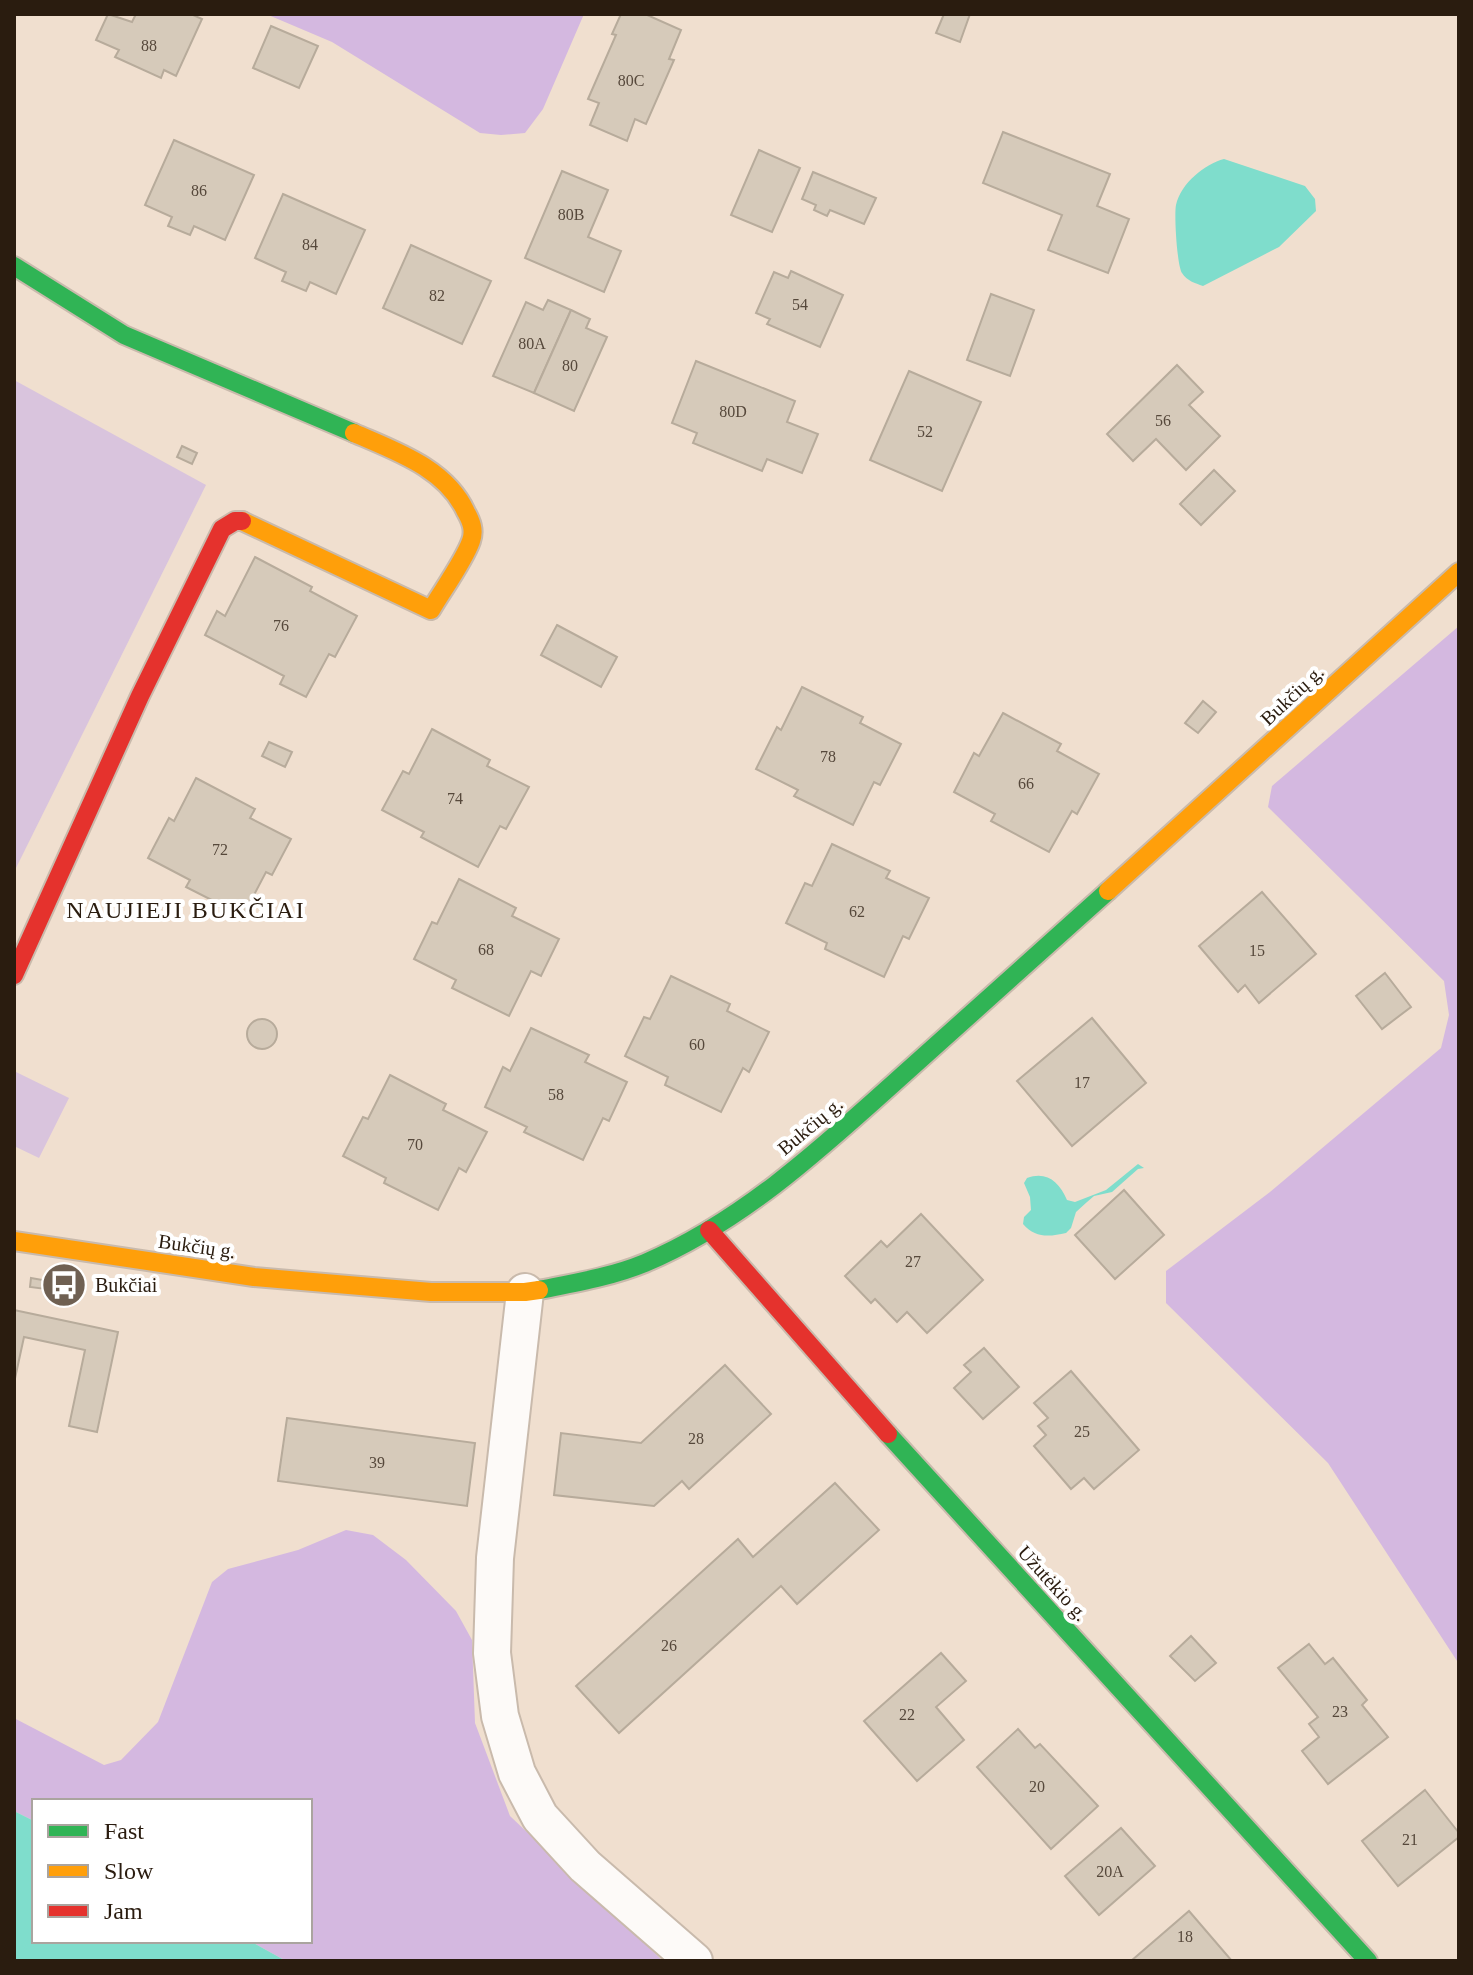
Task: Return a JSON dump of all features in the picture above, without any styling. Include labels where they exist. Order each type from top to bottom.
[{"type":"street","points":[[14,266],[124,335],[406,456],[449,483],[473,527],[471,541],[431,610],[244,521],[235,521],[222,529],[140,696],[14,975]]},
{"type":"street","name":"Bukčių g.","points":[[14,1241],[254,1277],[431,1292],[525,1292],[582,1282],[644,1263],[709,1230],[758,1199],[870,1105],[1180,828],[1459,572]]},
{"type":"street","name":"Užutėkio g.","points":[[709,1230],[906,1454],[1368,1961]]},
{"type":"street","points":[[525,1292],[495,1558],[492,1653],[500,1716],[517,1773],[540,1817],[585,1866],[694,1961]]},
{"type":"shaded area","points":[[266,14],[584,14],[543,109],[525,133],[501,135],[480,133],[332,42]]},
{"type":"shaded area","points":[[14,380],[206,485],[14,872]]},
{"type":"shaded area","points":[[1459,626],[1459,1664],[1328,1463],[1166,1303],[1166,1271],[1270,1192],[1441,1048],[1449,1015],[1444,981],[1268,807],[1272,786]]},
{"type":"shaded area","points":[[14,1071],[69,1098],[39,1158],[14,1146]]},
{"type":"shaded area","points":[[346,1530],[373,1535],[406,1560],[456,1611],[472,1640],[475,1723],[510,1816],[663,1961],[286,1961],[254,1943],[312,1943],[312,1799],[32,1799],[32,1820],[14,1811],[14,1718],[104,1765],[121,1760],[158,1722],[212,1582],[228,1569],[298,1550]]},
{"type":"water","points":[[1224,159],[1305,186],[1315,199],[1316,211],[1279,247],[1203,286],[1186,278],[1180,268],[1176,205],[1183,189],[1195,176],[1209,165]]},
{"type":"water","points":[[1138,1164],[1144,1168],[1138,1169],[1112,1192],[1094,1196],[1076,1212],[1066,1233],[1043,1235],[1032,1232],[1023,1224],[1024,1217],[1031,1210],[1024,1183],[1027,1178],[1041,1176],[1052,1180],[1067,1200],[1075,1202],[1106,1190]]},
{"type":"water","points":[[14,1811],[32,1820],[32,1943],[254,1943],[286,1961],[14,1961]]},
{"type":"building","points":[[108,14],[132,22],[136,14],[191,14],[202,19],[176,76],[164,70],[161,78],[115,57],[119,50],[96,40]]},
{"type":"building","points":[[621,14],[645,14],[681,30],[669,59],[674,60],[646,124],[635,119],[627,141],[590,125],[599,103],[588,99],[616,35],[612,34]]},
{"type":"building","points":[[944,14],[970,14],[960,42],[936,33]]},
{"type":"building","points":[[271,26],[318,46],[299,88],[253,68]]},
{"type":"building","points":[[1003,132],[1110,174],[1097,206],[1129,219],[1108,273],[1048,250],[1062,215],[983,183]]},
{"type":"building","points":[[174,140],[254,175],[225,240],[194,226],[190,235],[168,226],[172,217],[145,205]]},
{"type":"building","points":[[759,150],[800,168],[772,232],[731,215]]},
{"type":"building","points":[[562,171],[608,190],[588,237],[621,251],[604,292],[525,258]]},
{"type":"building","points":[[813,172],[876,198],[864,224],[830,210],[827,216],[814,210],[816,205],[802,199]]},
{"type":"building","points":[[283,194],[365,230],[336,294],[310,282],[306,291],[282,281],[286,272],[255,258]]},
{"type":"building","points":[[411,245],[491,281],[462,344],[383,308]]},
{"type":"building","points":[[791,271],[843,295],[820,347],[767,324],[770,319],[756,313],[774,272],[788,278]]},
{"type":"building","points":[[991,294],[1034,310],[1010,376],[967,360]]},
{"type":"building","points":[[548,300],[571,310],[534,393],[493,376],[526,302],[543,310]]},
{"type":"building","points":[[571,310],[590,319],[586,328],[607,337],[574,411],[534,393]]},
{"type":"building","points":[[696,361],[795,401],[787,422],[818,434],[802,473],[767,459],[762,471],[693,443],[697,433],[672,423]]},
{"type":"building","points":[[1177,365],[1203,392],[1189,405],[1220,436],[1186,470],[1156,439],[1133,461],[1107,434]]},
{"type":"building","points":[[909,371],[981,402],[942,491],[870,460]]},
{"type":"building","points":[[182,446],[197,453],[192,464],[177,457]]},
{"type":"building","points":[[1214,470],[1235,491],[1201,525],[1180,504]]},
{"type":"building","points":[[255,557],[312,587],[310,591],[357,616],[335,657],[329,654],[306,697],[280,684],[284,676],[205,635],[217,611],[225,616]]},
{"type":"building","points":[[557,625],[617,657],[601,687],[541,655]]},
{"type":"building","points":[[802,687],[863,717],[860,723],[901,744],[880,785],[874,782],[853,825],[794,796],[798,790],[756,769],[777,727],[781,730]]},
{"type":"building","points":[[1203,701],[1216,712],[1198,733],[1185,723]]},
{"type":"building","points":[[1003,713],[1061,744],[1057,751],[1099,774],[1077,814],[1072,811],[1049,852],[991,821],[995,814],[954,792],[974,753],[979,756]]},
{"type":"building","points":[[432,729],[490,760],[487,766],[529,787],[506,829],[500,826],[478,867],[421,837],[424,832],[382,810],[403,771],[409,774]]},
{"type":"building","points":[[269,742],[292,752],[285,767],[262,756]]},
{"type":"building","points":[[196,778],[255,809],[250,818],[291,839],[272,875],[266,872],[243,916],[186,887],[190,880],[148,858],[169,818],[174,821]]},
{"type":"building","points":[[832,844],[890,871],[886,878],[929,898],[909,939],[903,936],[884,977],[825,949],[827,943],[786,923],[805,883],[812,886]]},
{"type":"building","points":[[459,879],[516,908],[512,916],[559,939],[541,976],[531,971],[509,1016],[452,988],[456,980],[414,959],[432,922],[437,924]]},
{"type":"building","points":[[1262,892],[1316,954],[1259,1003],[1245,985],[1238,992],[1199,946]]},
{"type":"building","points":[[1385,973],[1411,1007],[1382,1029],[1356,996]]},
{"type":"building","points":[[671,976],[730,1004],[727,1011],[769,1032],[749,1072],[743,1068],[721,1112],[665,1085],[668,1077],[625,1056],[644,1017],[650,1019]]},
{"type":"building","points":[[1092,1018],[1146,1083],[1072,1146],[1017,1081]]},
{"type":"building","points":[[262,1019],[273,1023],[277,1034],[273,1045],[262,1049],[251,1045],[247,1034],[251,1023]]},
{"type":"building","points":[[531,1028],[589,1055],[585,1062],[627,1082],[609,1121],[603,1118],[583,1160],[524,1132],[527,1127],[485,1107],[503,1067],[510,1071]]},
{"type":"building","points":[[390,1075],[446,1104],[443,1110],[487,1132],[466,1172],[459,1168],[438,1210],[384,1183],[386,1178],[343,1156],[363,1117],[368,1119]]},
{"type":"building","points":[[1124,1190],[1164,1235],[1115,1279],[1075,1235]]},
{"type":"building","points":[[921,1214],[983,1280],[927,1333],[907,1312],[897,1322],[875,1299],[871,1303],[845,1276],[881,1241],[887,1247]]},
{"type":"building","points":[[31,1278],[54,1282],[53,1290],[30,1287]]},
{"type":"building","points":[[14,1310],[118,1332],[97,1432],[69,1426],[85,1350],[24,1337],[14,1383]]},
{"type":"building","points":[[984,1348],[1019,1387],[983,1419],[954,1388],[971,1372],[964,1365]]},
{"type":"building","points":[[725,1365],[771,1414],[689,1489],[682,1481],[654,1506],[554,1495],[561,1433],[641,1443]]},
{"type":"building","points":[[1071,1371],[1139,1450],[1094,1489],[1084,1478],[1071,1489],[1034,1446],[1046,1435],[1038,1426],[1048,1418],[1034,1403]]},
{"type":"building","points":[[287,1418],[475,1443],[467,1506],[278,1481]]},
{"type":"building","points":[[835,1483],[879,1530],[797,1604],[781,1586],[619,1733],[576,1686],[738,1539],[753,1557]]},
{"type":"building","points":[[1191,1636],[1216,1663],[1195,1681],[1170,1656]]},
{"type":"building","points":[[1309,1644],[1325,1664],[1333,1658],[1367,1700],[1362,1705],[1388,1737],[1328,1784],[1302,1751],[1319,1737],[1309,1724],[1318,1717],[1278,1668]]},
{"type":"building","points":[[941,1653],[966,1681],[936,1707],[964,1740],[917,1781],[864,1721]]},
{"type":"building","points":[[1018,1729],[1035,1748],[1040,1744],[1098,1806],[1051,1849],[977,1767]]},
{"type":"building","points":[[1425,1790],[1459,1837],[1398,1886],[1362,1841]]},
{"type":"building","points":[[1121,1828],[1155,1866],[1099,1915],[1065,1876]]},
{"type":"building","points":[[1189,1911],[1232,1961],[1131,1961]]},
{"type":"traffic: fast","points":[[14,266],[124,335],[354,433]]},
{"type":"traffic: fast","points":[[539,1290],[606,1276],[645,1263],[681,1246],[750,1203],[844,1128],[1108,891]]},
{"type":"traffic: fast","points":[[888,1434],[1368,1961]]},
{"type":"traffic: slow","points":[[242,521],[431,610],[468,549],[473,533],[469,519],[457,497],[433,472],[402,454],[354,433]]},
{"type":"traffic: slow","points":[[1108,891],[1459,572]]},
{"type":"traffic: slow","points":[[14,1241],[254,1277],[431,1292],[539,1290]]},
{"type":"traffic: jam","points":[[14,975],[140,696],[222,529],[235,521],[242,521]]},
{"type":"traffic: jam","points":[[709,1230],[888,1434]]},
{"type":"place","name":"Bukčiai","points":[[64,1285]]},
{"type":"district","name":"NAUJIEJI BUKČIAI","points":[[186,910]]}]
